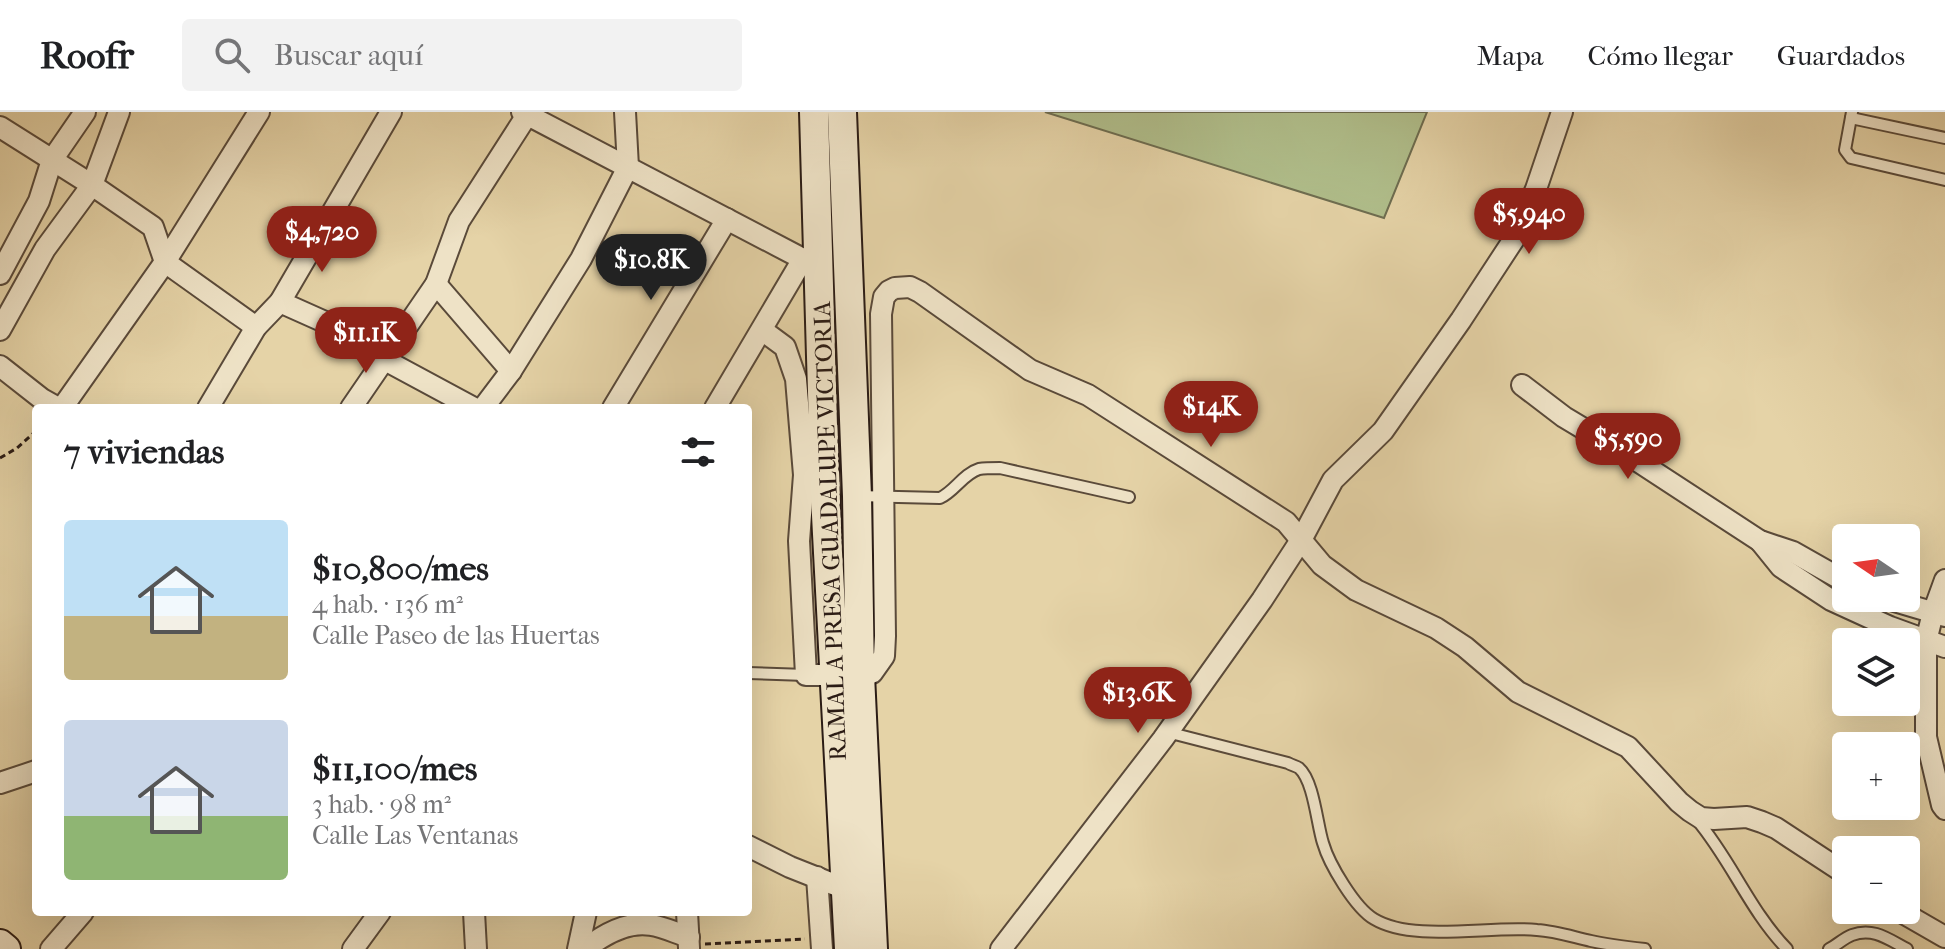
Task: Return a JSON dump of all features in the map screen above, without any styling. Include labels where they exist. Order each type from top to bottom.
[{"type":"main road","name":"RAMAL A PRESA GUADALUPE VICTORIA","points":[[814,112],[811,261],[849,949]]},
{"type":"main road","name":"RAMAL A PRESA GUADALUPE VICTORIA","points":[[842,112],[870,497],[833,676],[873,949]]},
{"type":"main road","points":[[0,944],[6,949]]},
{"type":"street","points":[[0,274],[39,201],[52,160],[85,112]]},
{"type":"street","points":[[0,330],[45,249],[92,185],[119,112]]},
{"type":"street","points":[[63,404],[165,262],[259,112]]},
{"type":"street","points":[[210,404],[256,327],[280,302],[391,112]]},
{"type":"street","points":[[486,404],[511,371],[581,259],[628,167],[625,112]]},
{"type":"street","points":[[1001,949],[1167,732],[1262,600],[1301,540],[1333,480],[1383,431],[1461,320],[1516,236],[1536,189],[1562,112]]},
{"type":"street","points":[[354,404],[436,284],[459,221],[524,113],[811,261],[762,330],[717,404]]},
{"type":"street","points":[[5,131],[153,227],[165,262],[256,327]]},
{"type":"street","points":[[615,404],[727,219]]},
{"type":"street","points":[[436,284],[511,371]]},
{"type":"street","points":[[870,497],[884,297],[895,288],[910,287],[1030,370],[1088,395],[1286,522],[1322,565],[1356,590],[1436,628],[1465,647],[1518,692],[1628,747],[1679,802],[1701,818],[1747,817],[1762,822],[1832,865]]},
{"type":"street","points":[[280,302],[336,327],[383,359],[467,404]]},
{"type":"street","points":[[762,330],[785,347],[796,379],[804,475],[799,541],[833,676]]},
{"type":"street","points":[[0,366],[52,404]]},
{"type":"street","points":[[1522,385],[1564,417],[1760,541],[1793,552],[1832,576]]},
{"type":"street","points":[[1760,541],[1781,567],[1831,600],[1935,644]]},
{"type":"street","points":[[1945,580],[1926,737],[1945,809]]},
{"type":"street","points":[[0,783],[32,769]]},
{"type":"street","points":[[752,848],[848,890]]},
{"type":"street","points":[[817,877],[822,944]]},
{"type":"street","points":[[51,949],[80,916]]},
{"type":"street","points":[[353,949],[377,916]]},
{"type":"street","points":[[474,916],[476,949]]},
{"type":"street","points":[[578,949],[585,916]]},
{"type":"street","points":[[687,916],[689,943]]},
{"type":"street","points":[[1920,923],[1945,937]]},
{"type":"street","points":[[585,949],[601,936],[640,924],[654,925],[689,943]]},
{"type":"lane","points":[[1945,138],[1852,115],[1845,150],[1851,158],[1945,180]]},
{"type":"lane","points":[[870,497],[940,498],[971,473],[980,469],[1000,468],[1129,497]]},
{"type":"lane","points":[[752,673],[833,676]]},
{"type":"lane","points":[[1167,732],[1299,768],[1312,795],[1331,863],[1357,902],[1374,919],[1405,929],[1467,932],[1535,929],[1645,949]]},
{"type":"lane","points":[[1690,811],[1719,847],[1758,913],[1787,949]]},
{"type":"lane","points":[[1829,949],[1853,934],[1875,932],[1907,949]]},
{"type":"path","points":[[0,458],[32,435]]},
{"type":"path","points":[[689,943],[822,944]]},
{"type":"green space","points":[[1045,112],[1427,112],[1384,218]]}]
